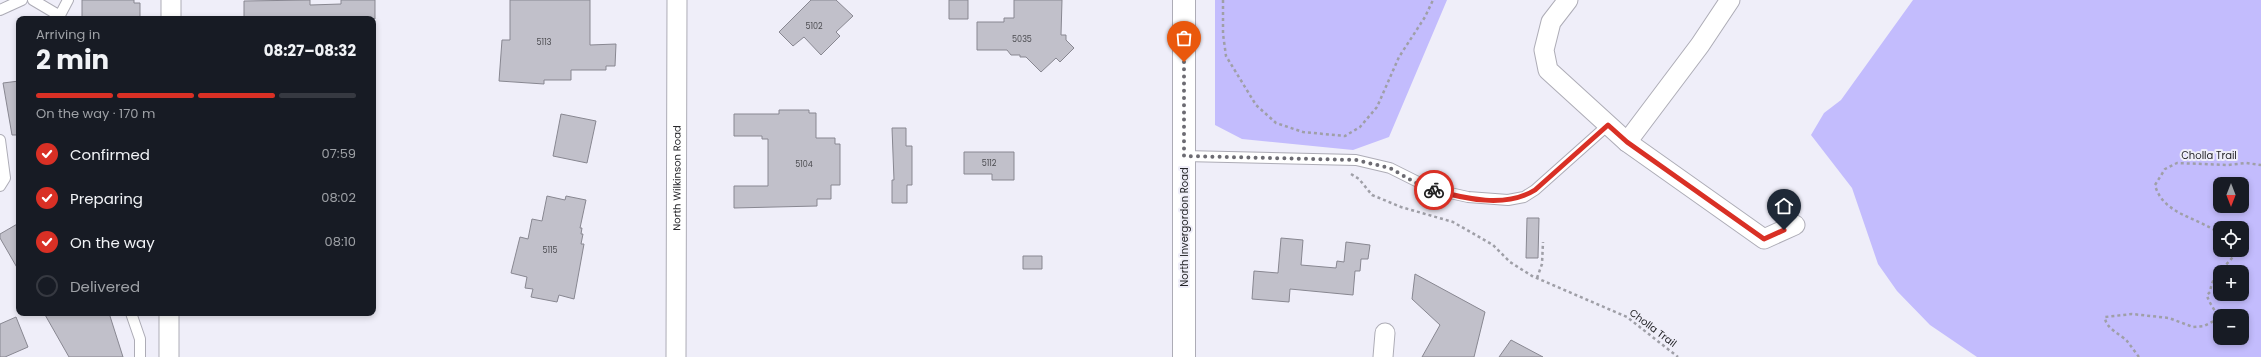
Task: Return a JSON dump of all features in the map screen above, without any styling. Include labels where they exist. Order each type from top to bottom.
[{"type":"street","points":[[171,16],[172,0]]},
{"type":"street","name":"North Wilkinson Road","points":[[676,357],[677,0]]},
{"type":"street","name":"North Invergordon Road","points":[[1184,0],[1184,357]]},
{"type":"street","points":[[1568,0],[1551,22],[1544,50],[1548,70],[1627,142],[1764,239],[1795,225]]},
{"type":"street","points":[[1627,142],[1700,45],[1730,0]]},
{"type":"street","points":[[169,316],[169,357]]},
{"type":"street","points":[[1383,357],[1385,333]]},
{"type":"lane","points":[[0,10],[22,0]]},
{"type":"lane","points":[[33,0],[56,16]]},
{"type":"lane","points":[[60,16],[68,0]]},
{"type":"lane","points":[[1184,156],[1356,160],[1390,168],[1416,183],[1450,194],[1508,200],[1524,197],[1535,190],[1608,125]]},
{"type":"lane","points":[[0,140],[5,178],[0,186]]},
{"type":"lane","points":[[132,316],[140,339],[140,357]]},
{"type":"path","points":[[1223,0],[1223,34],[1226,56],[1256,105],[1276,123],[1304,132],[1345,136],[1360,127],[1377,107],[1399,57],[1425,17],[1433,0]]},
{"type":"path","name":"Cholla Trail","points":[[2213,229],[2174,210],[2162,201],[2155,185],[2165,168],[2177,163],[2228,165],[2246,163],[2261,165]]},
{"type":"path","name":"Cholla Trail","points":[[1345,174],[1352,174],[1359,179],[1372,195],[1401,207],[1453,222],[1469,229],[1493,245],[1510,262],[1537,278],[1627,317],[1678,357]]},
{"type":"path","points":[[1537,278],[1542,264],[1543,242]]},
{"type":"path","points":[[2139,357],[2128,342],[2110,327],[2105,321],[2105,317],[2132,314],[2169,318],[2193,327],[2204,326],[2218,319],[2216,310],[2208,302],[2207,295],[2210,292],[2211,282],[2220,268],[2228,265],[2232,257]]},
{"type":"shaded area","points":[[1215,0],[1447,0],[1389,137],[1353,150],[1242,139],[1215,125]]},
{"type":"shaded area","points":[[1913,0],[2261,0],[2261,357],[1977,357],[1930,325],[1897,291],[1878,264],[1852,188],[1811,135],[1824,113],[1841,100]]},
{"type":"building","points":[[82,0],[134,0],[134,3],[140,3],[140,16],[82,16]]},
{"type":"building","points":[[310,0],[310,5],[341,4],[341,0],[375,0],[375,16],[244,16],[244,1]]},
{"type":"building","points":[[510,0],[590,0],[590,45],[616,44],[615,66],[606,66],[606,70],[571,70],[571,80],[544,80],[544,84],[499,81],[502,40],[510,40]]},
{"type":"building","points":[[811,0],[836,0],[853,16],[836,32],[840,36],[821,55],[804,37],[793,46],[779,32]]},
{"type":"building","points":[[949,0],[968,0],[968,19],[949,19]]},
{"type":"building","points":[[1014,0],[1062,0],[1061,35],[1066,35],[1066,40],[1074,48],[1060,62],[1056,58],[1041,72],[1026,57],[1011,55],[1007,50],[977,50],[977,22],[1004,22],[1004,18],[1014,18]]},
{"type":"building","points":[[16,81],[16,135],[12,135],[3,83]]},
{"type":"building","points":[[779,110],[809,110],[809,113],[816,113],[816,138],[835,138],[835,144],[840,144],[840,185],[831,185],[831,199],[817,199],[817,206],[734,208],[734,186],[768,186],[768,139],[762,139],[762,136],[734,136],[734,114],[779,114]]},
{"type":"building","points":[[561,114],[596,121],[587,163],[553,156]]},
{"type":"building","points":[[892,128],[906,128],[906,146],[912,146],[912,185],[907,185],[907,203],[892,203],[892,180],[894,180]]},
{"type":"building","points":[[964,152],[1014,152],[1014,180],[992,180],[992,174],[964,174]]},
{"type":"building","points":[[547,196],[565,200],[566,196],[586,200],[580,228],[582,228],[581,234],[583,234],[581,244],[584,244],[574,299],[559,295],[557,302],[531,297],[533,289],[525,288],[527,277],[511,273],[520,237],[528,239],[532,219],[542,221]]},
{"type":"building","points":[[1527,218],[1539,218],[1538,258],[1526,258]]},
{"type":"building","points":[[16,225],[16,266],[0,238],[0,234]]},
{"type":"building","points":[[1281,238],[1303,240],[1301,265],[1336,268],[1337,261],[1344,262],[1346,242],[1370,245],[1368,259],[1361,259],[1360,271],[1355,271],[1353,295],[1290,289],[1289,302],[1252,299],[1254,271],[1278,273]]},
{"type":"building","points":[[1023,256],[1042,256],[1042,269],[1023,269]]},
{"type":"building","points":[[1415,274],[1485,312],[1474,357],[1422,357],[1440,325],[1412,299]]},
{"type":"building","points":[[46,316],[110,316],[123,357],[69,357]]},
{"type":"building","points":[[16,317],[28,347],[5,357],[0,357],[0,324]]},
{"type":"building","points":[[1511,340],[1543,357],[1499,357]]},
{"type":"way so far","points":[[1184,62],[1184,156],[1356,160],[1374,163],[1390,168],[1416,183],[1434,190]]},
{"type":"route","points":[[1434,190],[1468,197],[1490,199],[1508,200],[1524,197],[1535,190],[1608,125],[1627,142],[1764,239],[1784,230]]}]
